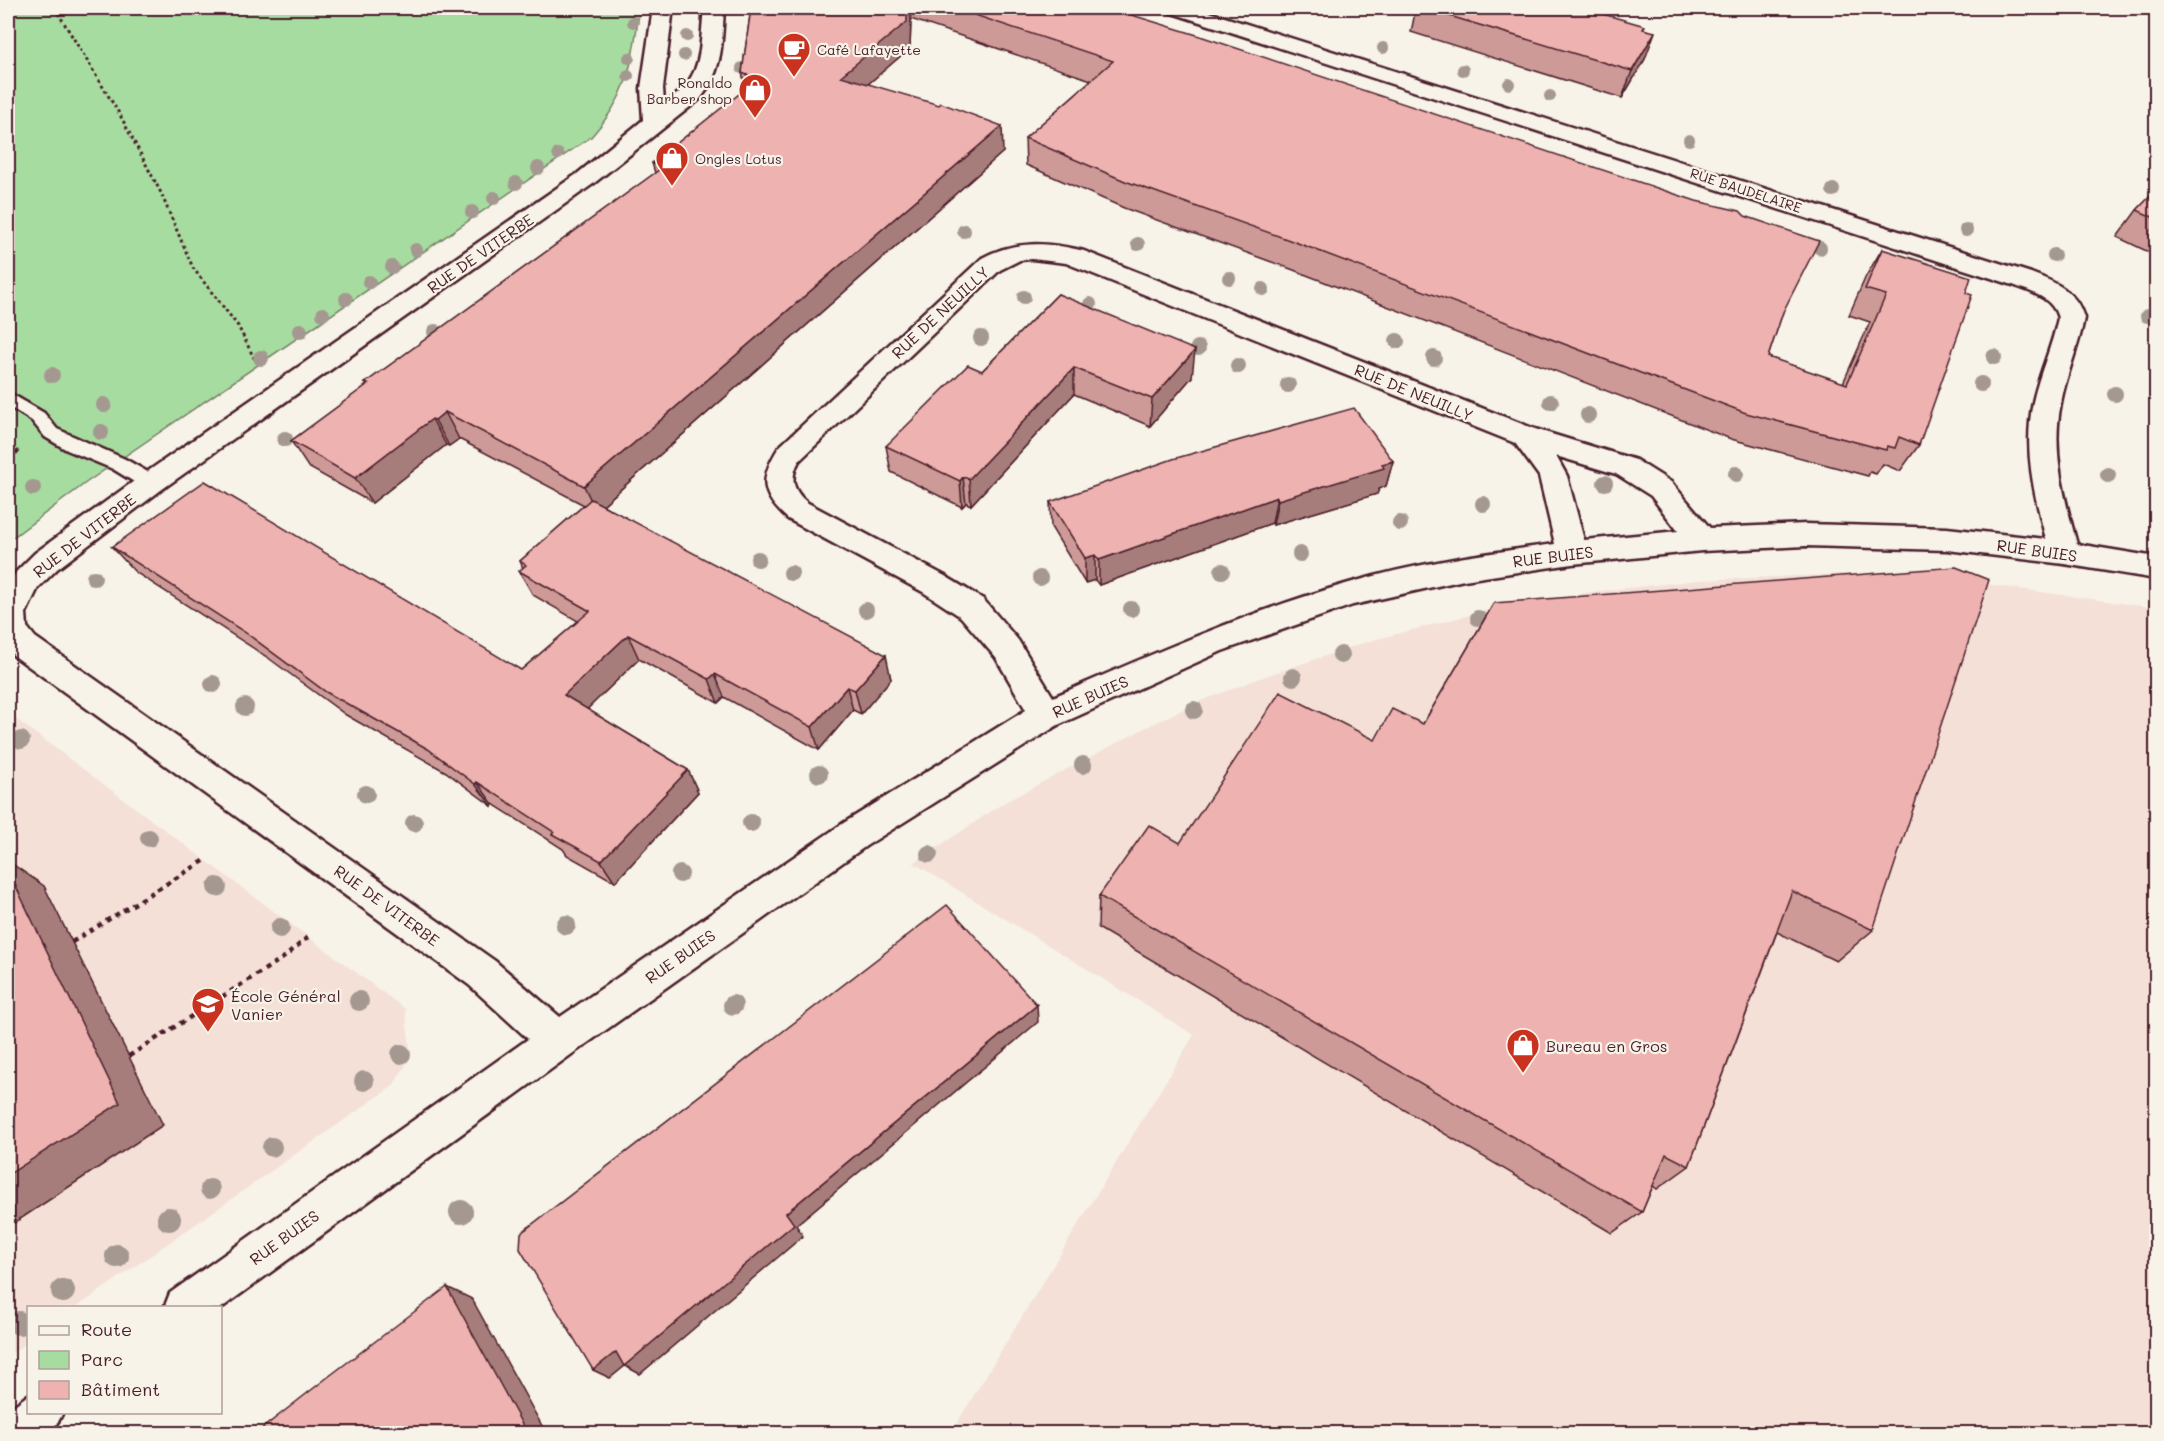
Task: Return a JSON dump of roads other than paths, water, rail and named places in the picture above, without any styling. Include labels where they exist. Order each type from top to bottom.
[{"type":"street","points":[[654,122],[652,88],[663,8]]},
{"type":"street","name":"RUE DE VITERBE","points":[[558,1041],[482,973],[24,646],[12,630],[10,613],[27,580],[46,561],[151,483],[585,180],[654,122],[685,101],[701,81],[707,67],[714,8]]},
{"type":"street","name":"RUE BAUDELAIRE","points":[[1176,8],[2022,279],[2056,294],[2070,310],[2071,318],[2051,385],[2042,443],[2046,484],[2064,553]]},
{"type":"street","name":"RUE DE NEUILLY","points":[[1046,715],[1007,649],[972,608],[934,584],[798,511],[786,502],[778,489],[781,464],[789,454],[991,264],[1004,256],[1031,250],[1047,250],[1075,257],[1526,436],[1626,467],[1646,477],[1661,489],[1702,540]]},
{"type":"street","points":[[1526,436],[1553,476],[1572,553]]},
{"type":"street","name":"RUE BUIES","points":[[188,1306],[558,1041],[854,835],[1046,715],[1211,642],[1351,594],[1464,567],[1702,540],[1806,535],[1947,538],[2157,568]]},
{"type":"street","points":[[14,1434],[40,1414]]},
{"type":"lane","points":[[8,399],[38,417],[51,433],[119,464],[151,483]]},
{"type":"place","name":"Café Lafayette","points":[[794,78]]},
{"type":"place","name":"Ronaldo Barber shop","points":[[755,119]]},
{"type":"place","name":"Ongles Lotus","points":[[672,187]]},
{"type":"place","name":"École Général Vanier","points":[[208,1033]]},
{"type":"place","name":"Bureau en Gros","points":[[1523,1074]]}]
